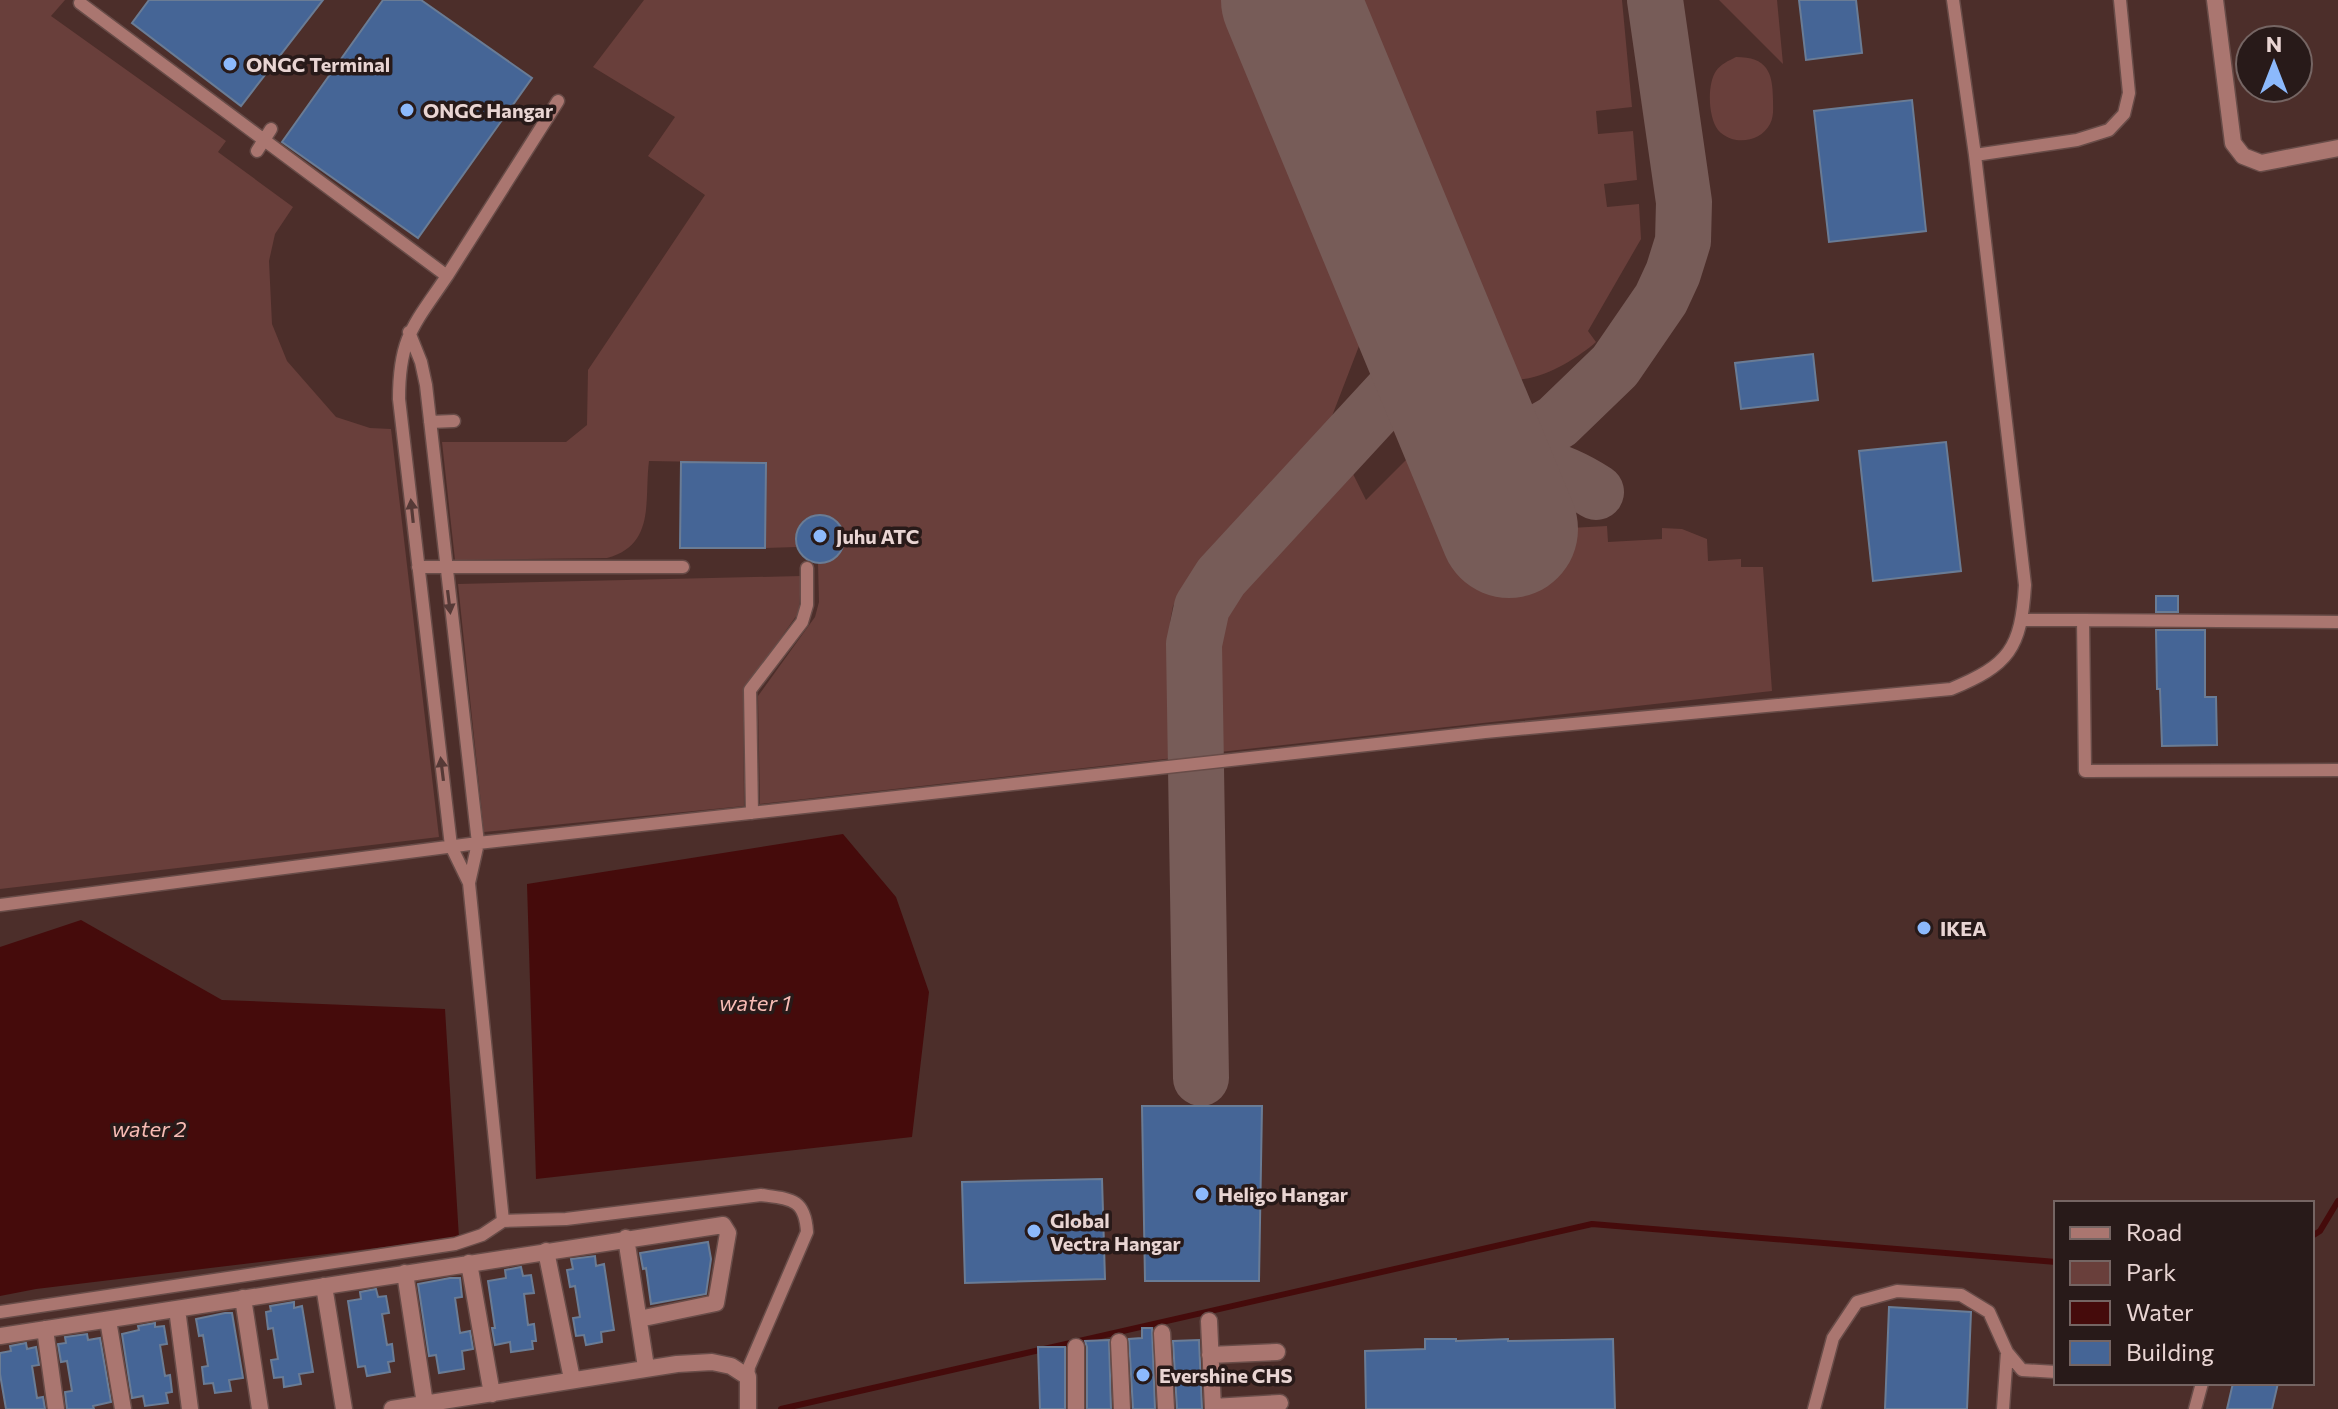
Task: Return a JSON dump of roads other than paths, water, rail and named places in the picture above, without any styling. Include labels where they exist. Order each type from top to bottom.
[{"type":"street","points":[[2215,0],[2233,143],[2243,156],[2261,163],[2338,148]]},
{"type":"street","points":[[0,1336],[723,1225],[728,1233],[716,1303],[639,1319]]},
{"type":"street","points":[[626,1238],[646,1367]]},
{"type":"street","points":[[546,1251],[572,1379]]},
{"type":"street","points":[[469,1263],[492,1394]]},
{"type":"street","points":[[405,1273],[425,1404]]},
{"type":"street","points":[[324,1286],[344,1409]]},
{"type":"street","points":[[243,1298],[260,1409]]},
{"type":"street","points":[[177,1309],[190,1409]]},
{"type":"street","points":[[108,1320],[123,1409]]},
{"type":"street","points":[[1209,1321],[1213,1408],[1280,1403]]},
{"type":"street","points":[[45,1329],[56,1409]]},
{"type":"street","points":[[1162,1333],[1166,1409]]},
{"type":"street","points":[[1119,1342],[1122,1409]]},
{"type":"street","points":[[1076,1347],[1076,1409]]},
{"type":"street","points":[[1210,1355],[1277,1352]]},
{"type":"street","points":[[392,1409],[646,1367],[712,1362],[731,1366],[748,1382],[748,1409]]},
{"type":"lane","points":[[0,905],[478,843],[1485,732],[1951,689],[1983,676],[2008,656],[2023,620],[2025,585],[1975,155],[1953,0]]},
{"type":"lane","points":[[1975,155],[2077,140],[2109,130],[2124,114],[2129,93],[2120,0]]},
{"type":"lane","points":[[80,3],[260,146],[447,276]]},
{"type":"lane","points":[[469,883],[451,846],[399,399],[399,367],[409,332],[558,101]]},
{"type":"lane","points":[[260,146],[271,129]]},
{"type":"lane","points":[[409,332],[421,362],[430,422],[478,843],[469,883],[503,1221]]},
{"type":"lane","points":[[430,422],[454,421]]},
{"type":"lane","points":[[418,567],[683,567]]},
{"type":"lane","points":[[752,813],[750,690],[802,622],[807,605],[807,568]]},
{"type":"lane","points":[[2023,620],[2338,622]]},
{"type":"lane","points":[[2083,620],[2085,771],[2338,770]]},
{"type":"lane","points":[[0,1312],[455,1244],[482,1235],[503,1221],[566,1219],[761,1195],[789,1198],[801,1207],[806,1216],[807,1232],[749,1367],[748,1382]]},
{"type":"lane","points":[[1814,1409],[1833,1338],[1857,1302],[1897,1291],[1961,1295],[1989,1312],[2007,1352],[2022,1370],[2054,1372]]},
{"type":"lane","points":[[2003,1409],[2007,1352]]},
{"type":"lane","points":[[2195,1409],[2201,1385]]},
{"type":"water","name":"water 1","points":[[843,834],[896,897],[929,992],[912,1137],[536,1179],[527,884]]},
{"type":"water","name":"water 2","points":[[81,920],[222,1000],[445,1009],[459,1238],[36,1289],[0,1296],[0,947]]},
{"type":"waterway","points":[[2314,1235],[2320,1231],[2338,1201]]},
{"type":"waterway","points":[[781,1409],[1592,1224],[2054,1262]]},
{"type":"place","name":"ONGC Terminal","points":[[230,64]]},
{"type":"place","name":"ONGC Hangar","points":[[407,110]]},
{"type":"place","name":"Juhu ATC","points":[[820,536]]},
{"type":"place","name":"IKEA","points":[[1924,928]]},
{"type":"place","name":"Heligo Hangar","points":[[1202,1194]]},
{"type":"place","name":"Global Vectra Hangar","points":[[1034,1231]]},
{"type":"place","name":"Evershine CHS","points":[[1143,1375]]}]
